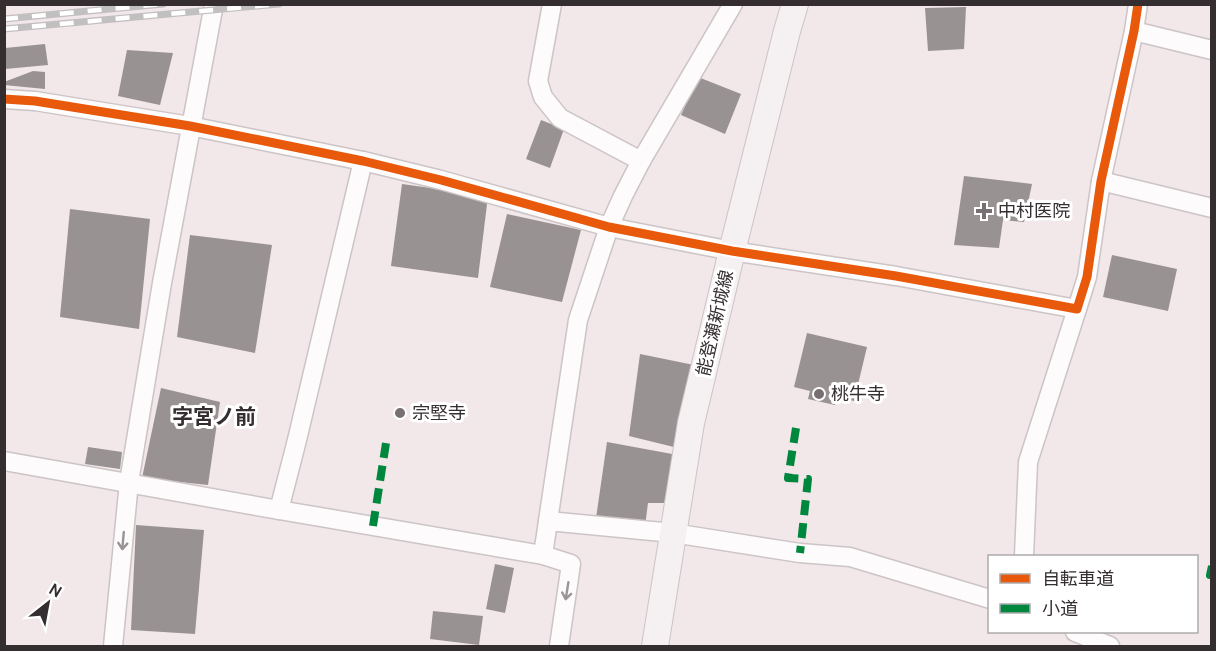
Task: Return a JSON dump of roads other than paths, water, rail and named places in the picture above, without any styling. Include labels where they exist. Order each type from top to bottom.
[{"type":"main road","name":"能登瀬新城線","points":[[655,646],[691,423],[795,4]]},
{"type":"street","points":[[113,646],[129,482],[190,126],[214,4]]},
{"type":"street","points":[[552,4],[538,81],[543,97],[560,118],[641,161]]},
{"type":"street","points":[[543,555],[578,320],[609,227],[641,161],[733,4]]},
{"type":"street","points":[[1024,555],[1028,462],[1087,277],[1101,181],[1138,4]]},
{"type":"street","points":[[1134,31],[1212,50]]},
{"type":"street","points":[[4,99],[34,101],[190,126],[363,161],[441,180],[609,227],[732,251],[896,276],[1077,309]]},
{"type":"street","points":[[279,510],[363,161]]},
{"type":"street","points":[[1101,181],[1212,208]]},
{"type":"street","points":[[4,461],[543,555],[571,564],[558,646]]},
{"type":"street","points":[[548,521],[673,533],[800,553],[850,557],[988,598]]},
{"type":"street","points":[[1078,633],[1110,646]]},
{"type":"railway","points":[[4,19],[163,4]]},
{"type":"railway","points":[[4,29],[279,4]]},
{"type":"place","name":"中村医院","points":[[984,211]]},
{"type":"place","name":"桃牛寺","points":[[819,394]]},
{"type":"place","name":"宗堅寺","points":[[400,413]]},
{"type":"district","name":"字宮ノ前","points":[[214,416]]}]
